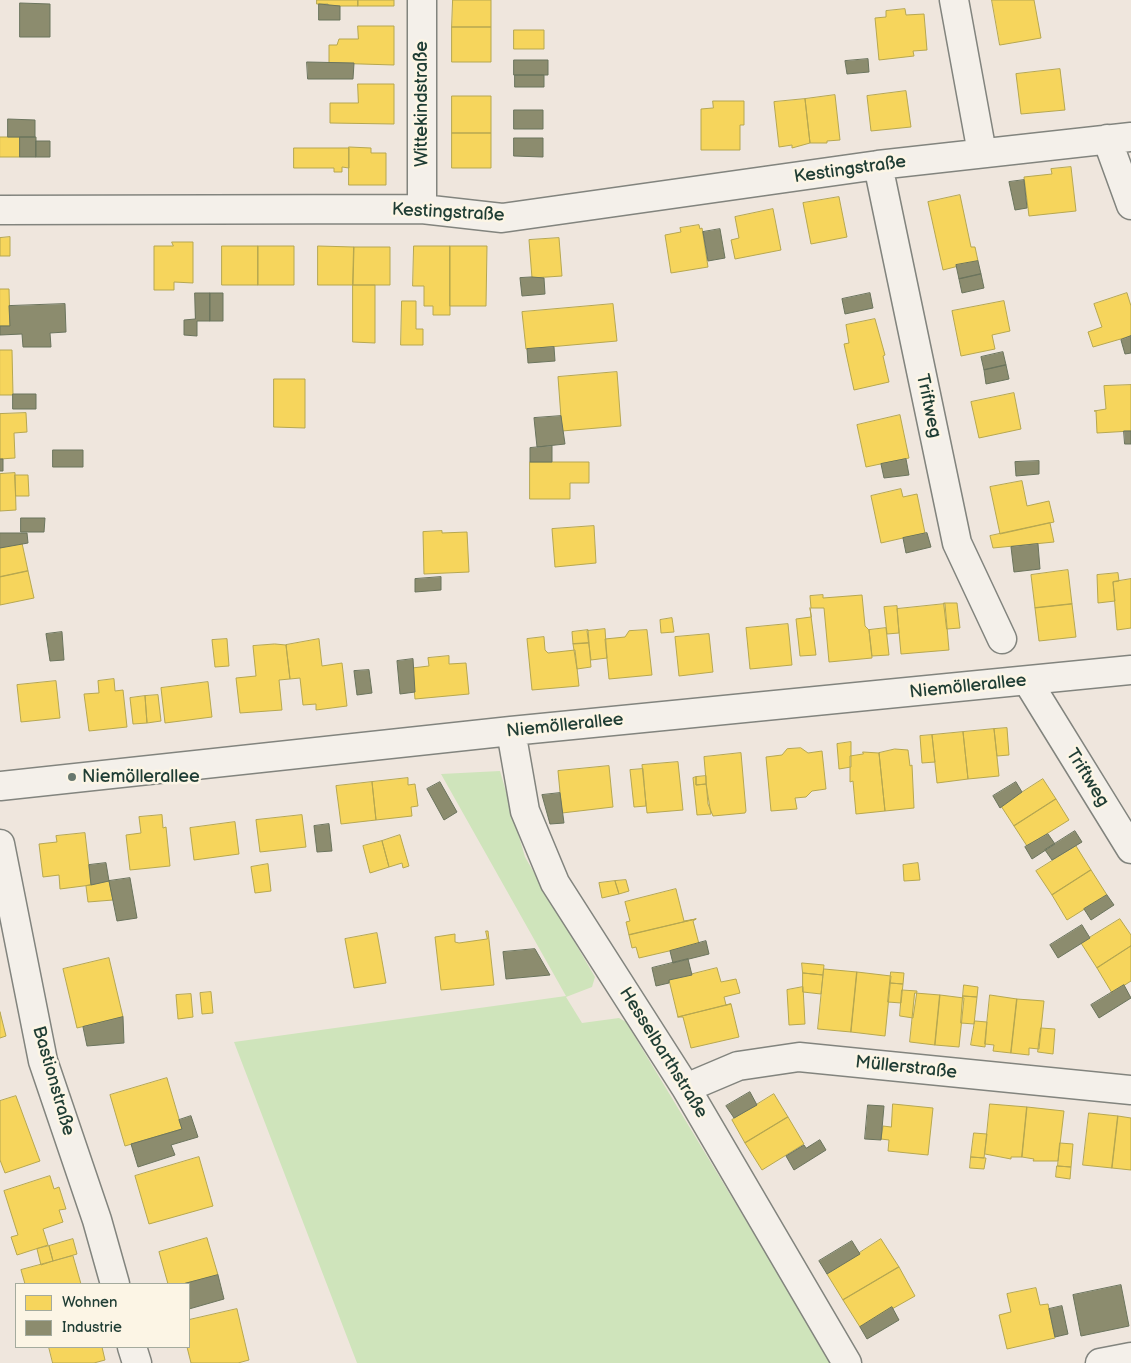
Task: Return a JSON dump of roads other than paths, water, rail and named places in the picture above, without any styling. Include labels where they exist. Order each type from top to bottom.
[{"type":"street","name":"Wittekindstraße","points":[[422,0],[422,209]]},
{"type":"street","points":[[954,0],[982,152]]},
{"type":"street","name":"Kestingstraße","points":[[0,210],[422,209],[502,218],[878,165],[1119,138],[1131,205]]},
{"type":"street","name":"Triftweg","points":[[878,165],[957,543],[1002,639]]},
{"type":"street","name":"Niemöllerallee","points":[[0,786],[511,732],[1028,682],[1131,670]]},
{"type":"street","name":"Triftweg","points":[[1028,682],[1131,849]]},
{"type":"street","name":"Hesselbarthstraße","points":[[511,732],[525,811],[555,884],[686,1088],[847,1363]]},
{"type":"street","name":"Bastionstraße","points":[[0,844],[43,1061],[97,1220],[115,1283]]},
{"type":"street","name":"Müllerstraße","points":[[686,1088],[738,1066],[799,1057],[1131,1090]]},
{"type":"street","points":[[132,1348],[137,1363]]},
{"type":"street","points":[[1100,1363],[1131,1357]]},
{"type":"place","name":"Niemöllerallee","points":[[72,777]]}]
